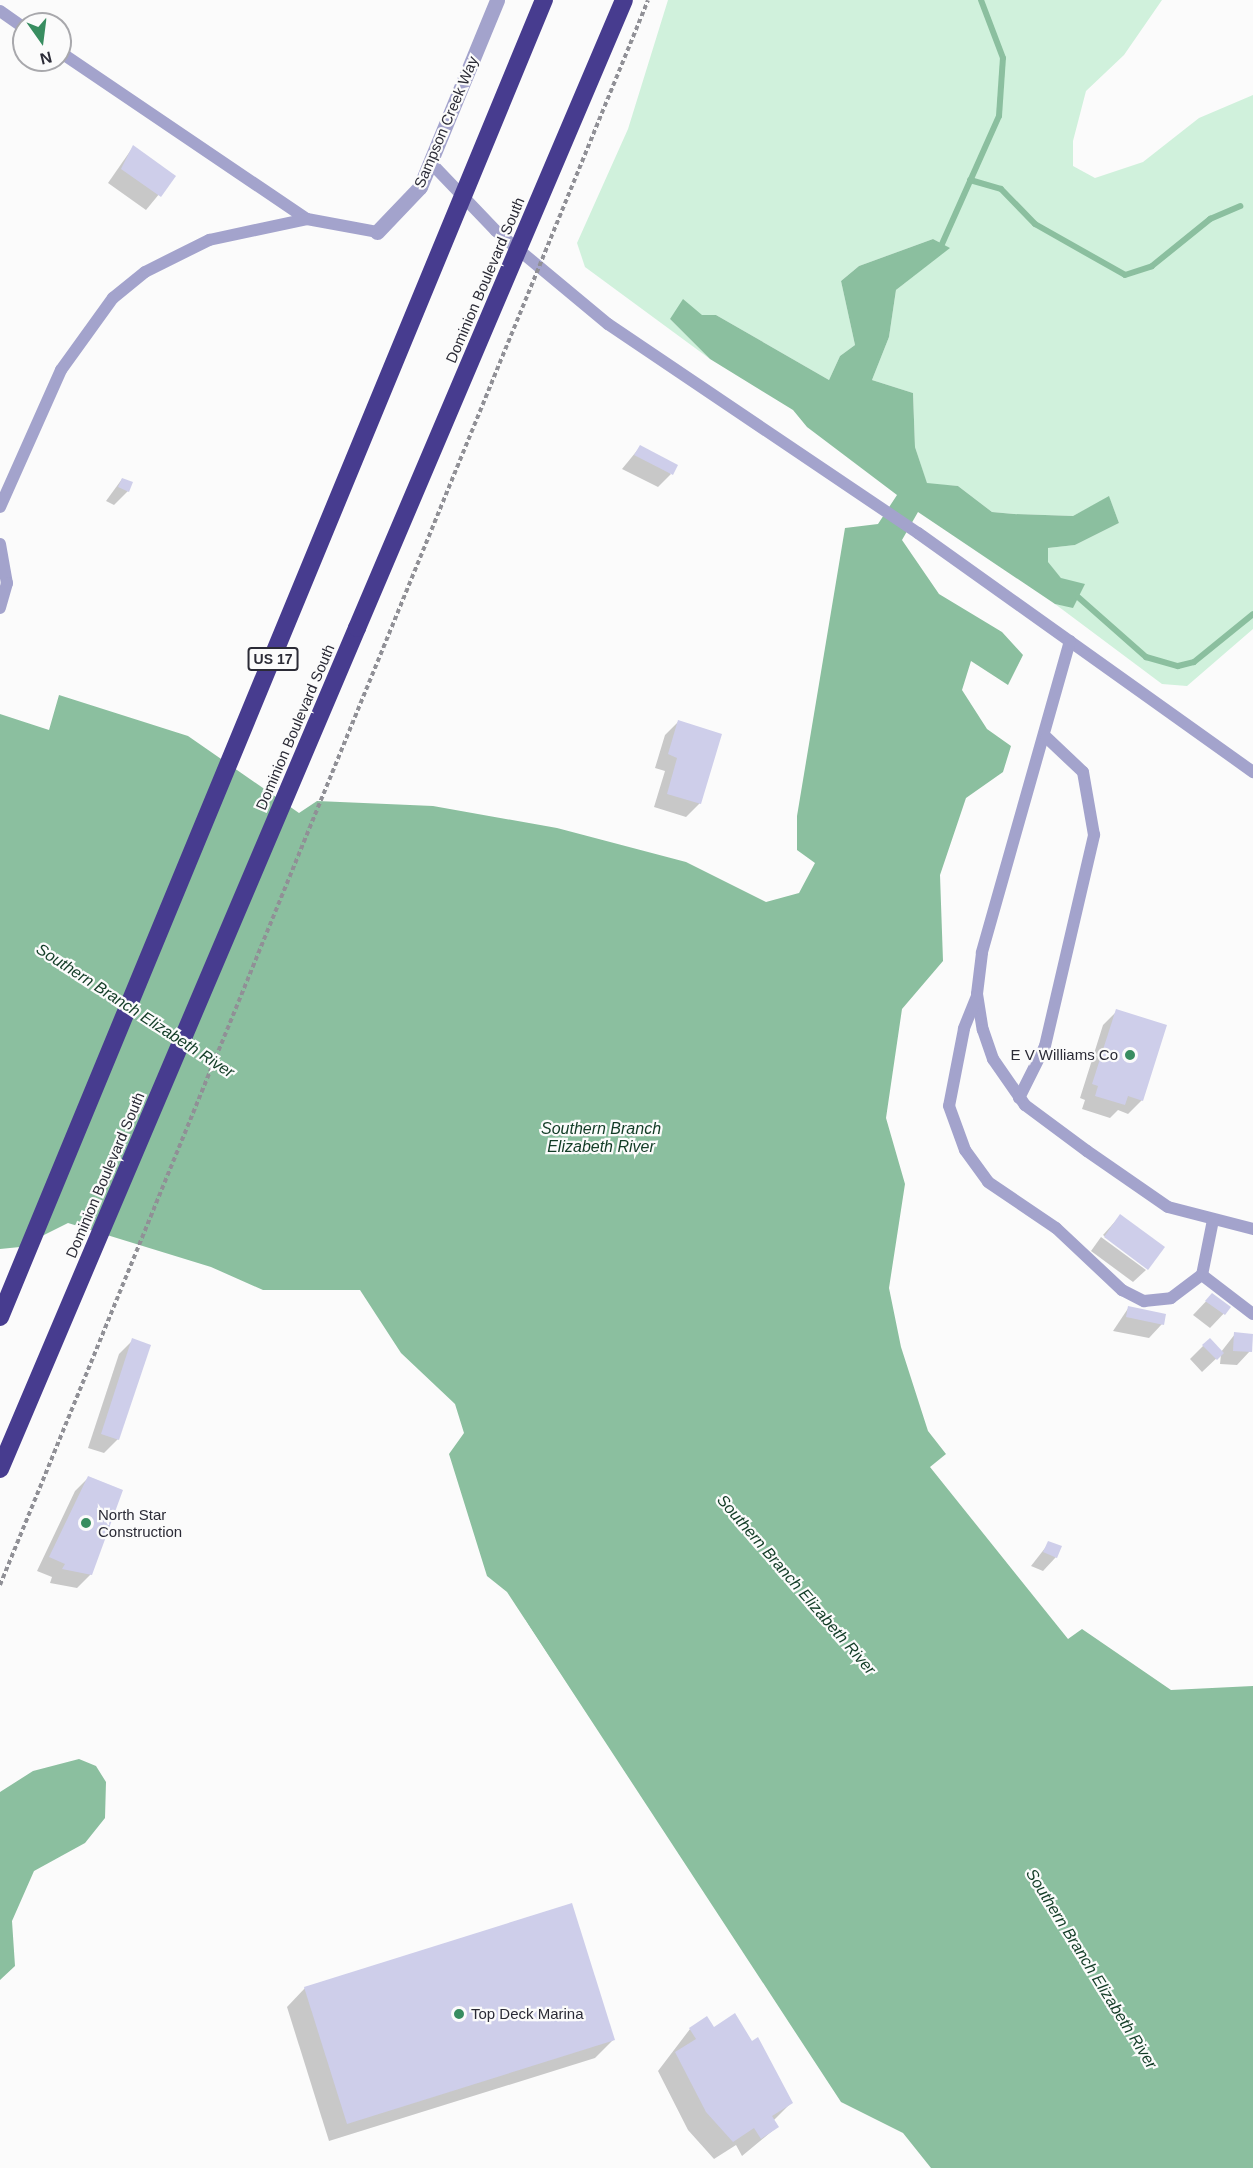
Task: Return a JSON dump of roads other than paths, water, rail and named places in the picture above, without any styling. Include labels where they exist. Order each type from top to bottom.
[{"type":"highway","name":"US 17","points":[[0,1317],[544,0]]},
{"type":"highway","name":"Dominion Boulevard South","points":[[0,1468],[624,0]]},
{"type":"street","name":"Sampson Creek Way","points":[[377,232],[414,195],[430,163],[497,0]]},
{"type":"lane","points":[[72,60],[307,219]]},
{"type":"lane","points":[[430,163],[496,231],[608,324],[918,533],[1253,772]]},
{"type":"lane","points":[[0,507],[61,370],[113,298],[145,272],[209,240],[307,219],[377,232]]},
{"type":"lane","points":[[0,544],[7,584],[0,608]]},
{"type":"lane","points":[[1070,641],[1047,738],[1001,871],[977,994],[964,1029],[949,1107],[964,1150],[988,1182],[1056,1228],[1114,1284],[1143,1301],[1171,1298],[1202,1275],[1213,1220]]},
{"type":"lane","points":[[1019,1098],[1045,1046],[1094,836],[1083,772],[1047,738]]},
{"type":"lane","points":[[977,994],[993,1059],[1019,1098],[1168,1207],[1253,1229]]},
{"type":"lane","points":[[1202,1275],[1253,1314]]},
{"type":"water","name":"Southern Branch Elizabeth River","points":[[933,239],[950,248],[896,290],[889,337],[872,380],[913,393],[915,447],[927,483],[958,486],[992,512],[1014,514],[1073,516],[1109,496],[1119,523],[1075,545],[1048,548],[1048,562],[1061,578],[1085,584],[1073,608],[1055,604],[918,512],[902,540],[939,594],[1002,632],[1023,655],[1008,685],[971,661],[962,690],[987,729],[1011,746],[1003,772],[966,798],[940,875],[943,961],[902,1009],[886,1118],[905,1184],[889,1288],[901,1347],[928,1431],[946,1454],[930,1467],[1068,1639],[1082,1629],[1171,1690],[1253,1686],[1253,2168],[931,2168],[903,2133],[841,2102],[507,1592],[487,1576],[449,1454],[464,1433],[455,1404],[401,1353],[360,1290],[263,1290],[211,1267],[68,1223],[20,1247],[0,1249],[0,714],[49,730],[59,695],[188,736],[299,813],[317,801],[433,806],[557,828],[686,862],[766,902],[799,893],[815,863],[797,850],[797,816],[845,528],[878,524],[897,495],[807,427],[793,410],[710,359],[670,319],[683,299],[702,315],[716,315],[829,380],[840,356],[855,345],[841,281],[859,266]]},
{"type":"water","points":[[79,1759],[96,1766],[106,1782],[105,1818],[85,1843],[34,1871],[12,1921],[15,1966],[0,1980],[0,1792],[33,1771]]},
{"type":"waterway","points":[[942,244],[999,116],[1003,58],[981,0]]},
{"type":"waterway","points":[[970,180],[1001,189],[1035,224],[1125,275],[1152,266],[1210,219],[1240,206]]},
{"type":"waterway","points":[[1078,597],[1146,657],[1178,666],[1194,662],[1253,614]]},
{"type":"place","name":"E V Williams Co","points":[[1130,1055]]},
{"type":"place","name":"North Star Construction","points":[[86,1523]]},
{"type":"place","name":"Top Deck Marina","points":[[459,2014]]}]
